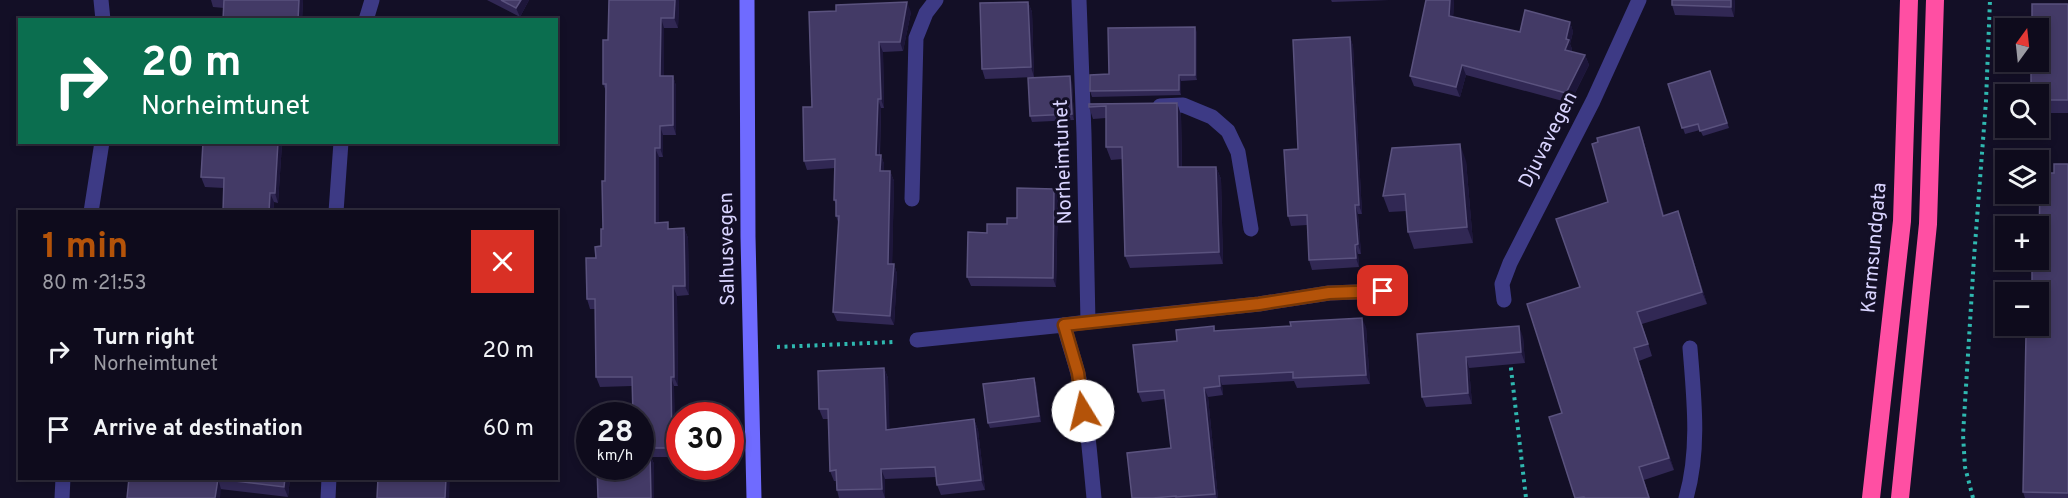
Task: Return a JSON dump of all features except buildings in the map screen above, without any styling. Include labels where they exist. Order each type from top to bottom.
[{"type":"highway","name":"Karmsundgata","points":[[1871,498],[1902,221],[1909,0]]},
{"type":"highway","points":[[1900,498],[1928,224],[1935,0]]},
{"type":"main road","name":"Salhusvegen","points":[[747,0],[748,237],[754,498]]},
{"type":"street","points":[[101,0],[103,18]]},
{"type":"street","points":[[367,18],[372,0]]},
{"type":"street","points":[[912,200],[916,38],[926,13],[936,0]]},
{"type":"street","name":"Norheimtunet","points":[[1079,0],[1089,107],[1088,322]]},
{"type":"street","name":"Djuvavegen","points":[[1504,300],[1502,284],[1510,263],[1593,101],[1639,0]]},
{"type":"street","points":[[1150,106],[1183,105],[1212,117],[1228,131],[1238,152],[1251,229]]},
{"type":"street","points":[[91,210],[102,144]]},
{"type":"street","points":[[336,210],[341,144]]},
{"type":"street","points":[[917,340],[1259,304],[1329,293],[1383,291]]},
{"type":"street","points":[[1064,325],[1078,373],[1094,498]]},
{"type":"street","points":[[1686,498],[1693,476],[1695,413],[1690,348]]},
{"type":"street","points":[[62,498],[63,480]]},
{"type":"street","points":[[327,498],[329,480]]},
{"type":"path","points":[[1973,498],[1965,467],[1963,435],[1986,100],[1990,0]]},
{"type":"path","points":[[777,348],[917,340]]},
{"type":"path","points":[[1510,356],[1526,498]]},
{"type":"route","points":[[1083,411],[1078,373],[1064,325],[1259,304],[1329,293],[1383,291]]}]
